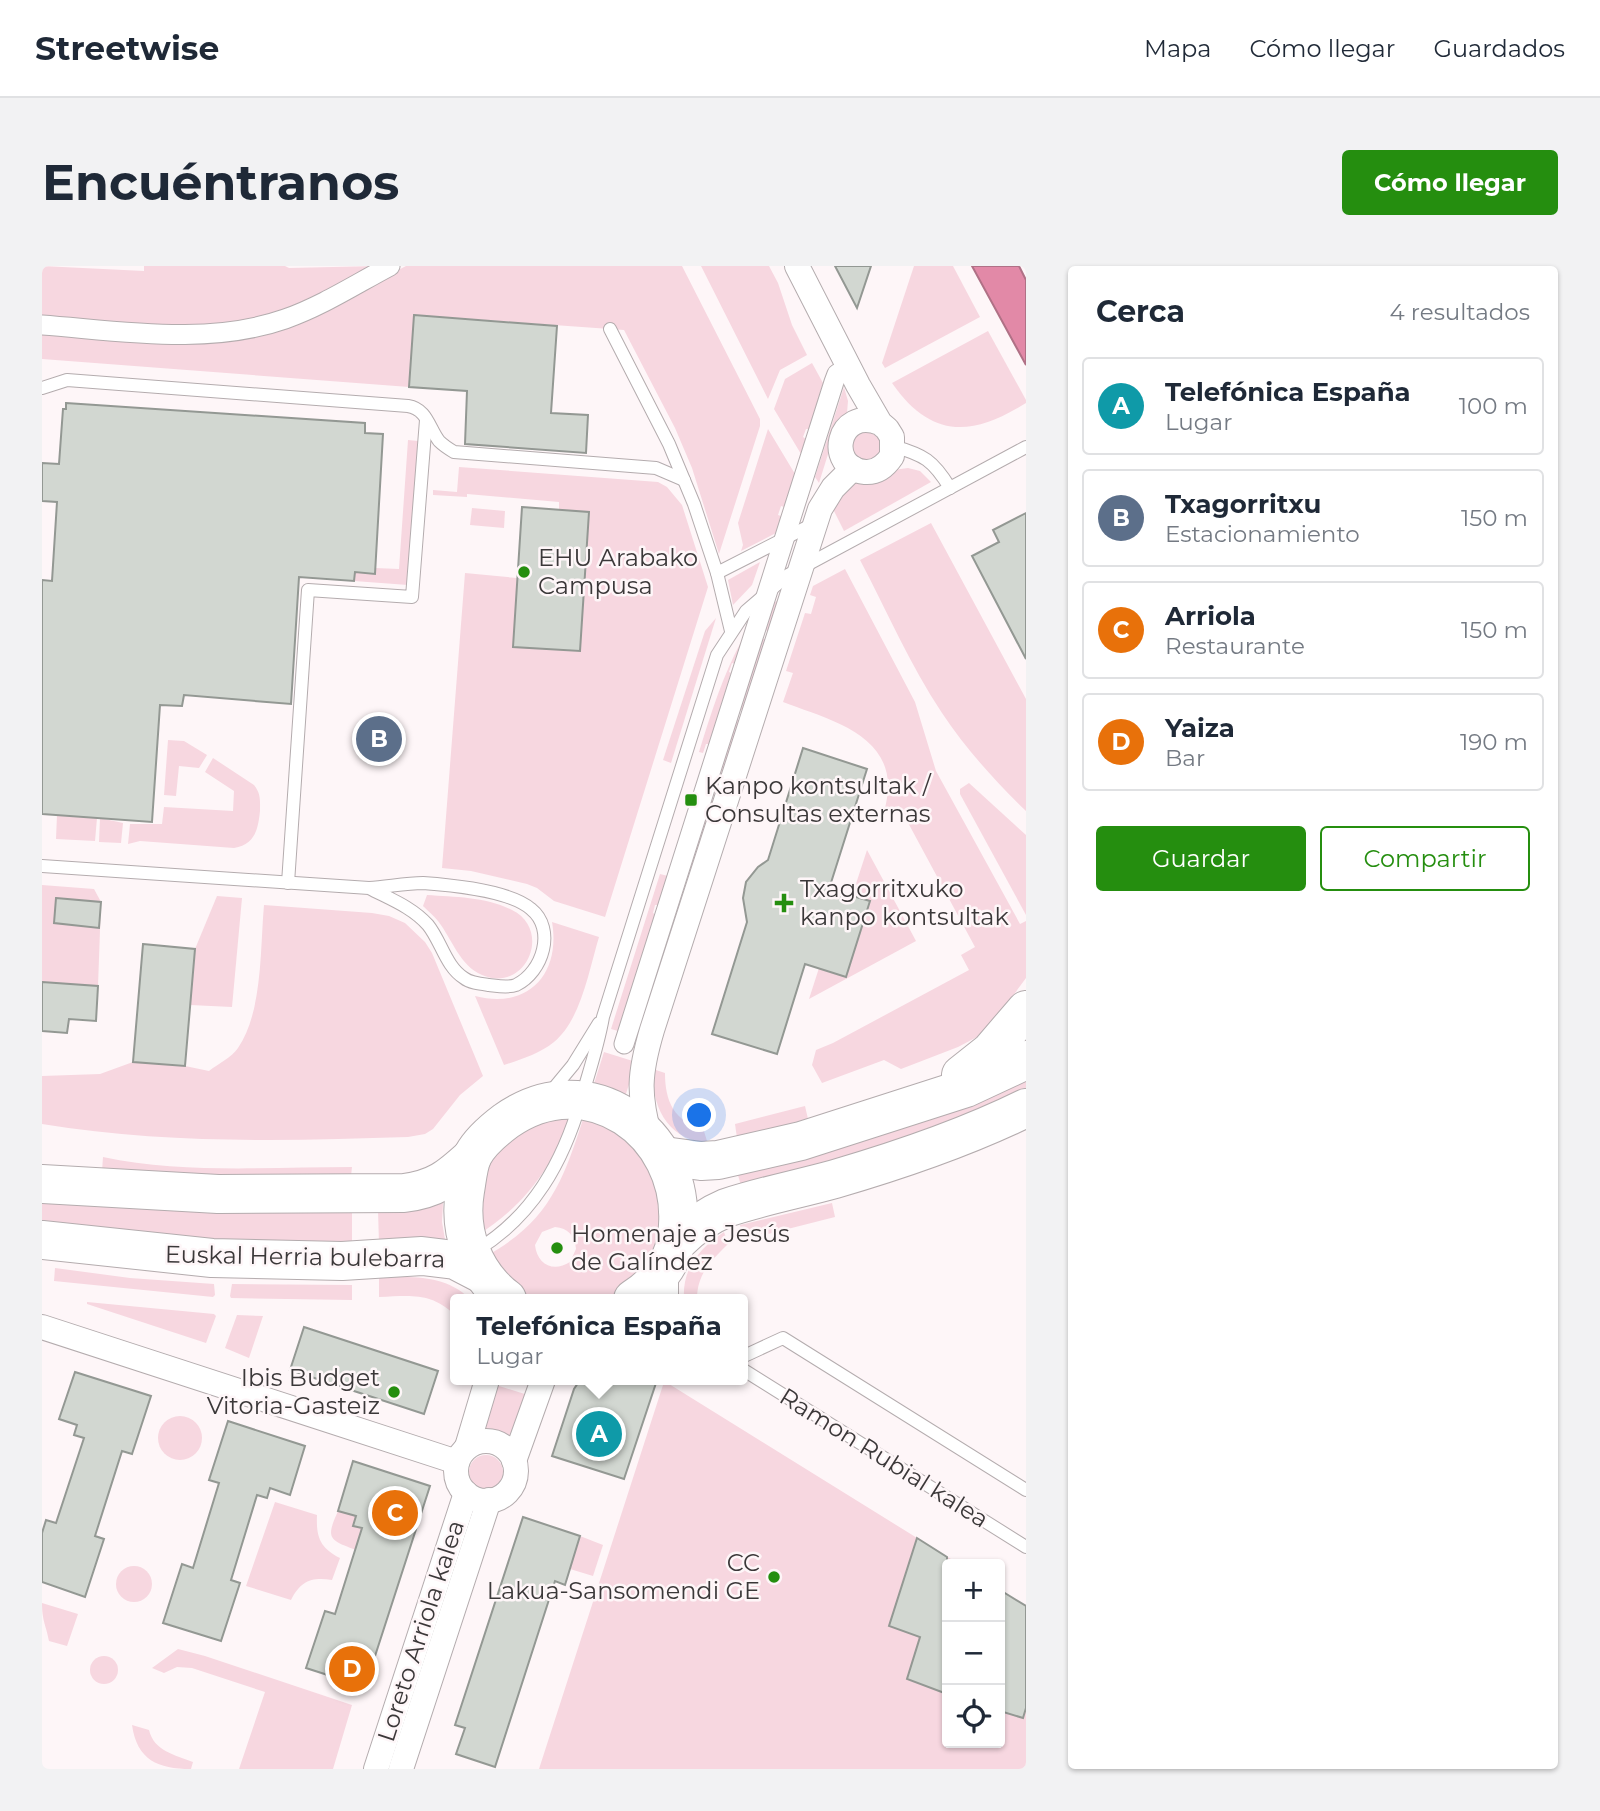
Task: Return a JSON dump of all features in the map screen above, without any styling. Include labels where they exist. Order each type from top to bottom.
[{"type":"main road","points":[[916,1103],[948,1085],[990,1052],[1026,1010]]},
{"type":"main road","points":[[657,1147],[701,1161],[731,1158],[839,1130],[967,1088],[1026,1060]]},
{"type":"main road","points":[[42,1184],[218,1194],[422,1191],[440,1184],[472,1157],[499,1126],[533,1106],[566,1100],[581,1101],[600,1103],[621,1113],[636,1123],[657,1147],[675,1181],[678,1197],[674,1250]]},
{"type":"main road","points":[[640,1294],[650,1286],[692,1227],[710,1215],[934,1147],[1026,1108]]},
{"type":"main road","points":[[934,1147],[1026,1139]]},
{"type":"main road","points":[[472,1157],[463,1215],[485,1279]]},
{"type":"main road","name":"Euskal Herria bulebarra","points":[[42,1240],[212,1258],[342,1261],[422,1256],[485,1279]]},
{"type":"street","points":[[42,325],[186,335],[247,328],[283,320],[309,310],[390,266]]},
{"type":"street","points":[[797,266],[854,376],[880,423],[887,429],[893,446],[892,456],[880,469],[871,472],[853,468],[846,463],[840,447],[856,404],[854,376]]},
{"type":"street","points":[[624,1044],[834,382],[837,374],[854,376]]},
{"type":"street","points":[[850,425],[865,419],[880,423]]},
{"type":"street","points":[[657,1147],[642,1107],[640,1087],[646,1050],[820,509],[833,488],[853,468]]},
{"type":"street","points":[[42,1327],[462,1454]]},
{"type":"street","points":[[484,1385],[462,1454],[457,1479],[477,1497],[497,1498],[511,1487],[514,1461],[541,1385]]},
{"type":"street","points":[[462,1454],[480,1441],[494,1442],[507,1449],[514,1461]]},
{"type":"street","name":"Loreto Arriola kalea","points":[[376,1769],[477,1497]]},
{"type":"street","name":"Loreto Arriola kalea","points":[[401,1769],[477,1497]]},
{"type":"lane","points":[[610,329],[669,444],[684,480],[716,573],[731,631]]},
{"type":"lane","points":[[42,388],[67,380],[408,406],[416,408],[440,442],[454,452],[656,468],[684,480]]},
{"type":"lane","points":[[288,883],[308,590],[412,597],[426,419]]},
{"type":"lane","points":[[893,446],[923,456],[933,463],[950,488]]},
{"type":"lane","points":[[485,1279],[507,1228],[533,1202],[562,1154],[581,1101],[598,1046],[603,1017],[717,655],[731,631],[746,611],[768,590],[801,567],[1026,447]]},
{"type":"lane","points":[[716,573],[816,523]]},
{"type":"lane","points":[[42,866],[369,888],[422,883],[485,891],[530,907],[540,919],[544,931],[540,963],[527,978],[513,986],[481,984],[463,978],[450,963],[427,924],[408,908],[369,888]]},
{"type":"lane","points":[[533,1106],[548,1095],[565,1076],[603,1017]]},
{"type":"lane","points":[[672,1294],[674,1250]]},
{"type":"lane","points":[[748,1355],[783,1338],[1026,1490]]},
{"type":"lane","name":"Ramon Rubial kalea","points":[[748,1372],[1026,1547]]},
{"type":"shaded area","points":[[42,266],[144,271],[144,266],[377,266],[320,296],[286,310],[225,323],[164,326],[42,318]]},
{"type":"shaded area","points":[[406,266],[682,266],[760,419],[719,554],[692,468],[675,428],[624,330],[415,315],[409,387],[42,359],[42,332],[170,341],[322,310]]},
{"type":"shaded area","points":[[701,266],[769,266],[778,283],[792,325],[807,355],[780,370],[768,399]]},
{"type":"shaded area","points":[[914,266],[953,266],[980,317],[885,368],[882,363]]},
{"type":"shaded area","points":[[972,266],[1019,266],[1026,280],[1026,365]]},
{"type":"shaded area","points":[[988,331],[1026,400],[1026,403],[1006,414],[970,426],[953,427],[937,423],[922,415],[892,383]]},
{"type":"shaded area","points":[[812,363],[823,383],[809,429],[806,429],[803,437],[806,439],[801,454],[774,409],[785,379]]},
{"type":"shaded area","points":[[844,387],[848,401],[847,413],[834,435],[819,483],[815,477]]},
{"type":"shaded area","points":[[768,429],[795,474],[784,507],[781,506],[778,515],[781,516],[776,533],[741,551],[743,545],[738,523]]},
{"type":"shaded area","points":[[870,430],[882,440],[880,455],[866,462],[853,454],[852,439],[855,434]]},
{"type":"shaded area","points":[[408,440],[418,441],[408,585],[354,581],[355,572],[375,573],[375,568],[399,569]]},
{"type":"shaded area","points":[[459,467],[658,482],[667,487],[682,505],[708,587],[605,917],[554,901],[527,884],[471,871],[442,868],[465,573],[517,578],[513,647],[580,651],[589,513],[559,510],[559,502],[467,494],[467,497],[433,495],[433,490],[457,492]]},
{"type":"shaded area","points":[[908,468],[920,471],[931,482],[844,531],[833,509],[846,491],[864,479]]},
{"type":"shaded area","points":[[472,508],[505,511],[504,528],[470,525]]},
{"type":"shaded area","points":[[931,523],[1026,699],[1026,811],[981,764],[930,695],[860,560]]},
{"type":"shaded area","points":[[760,562],[752,585],[733,605],[728,580]]},
{"type":"shaded area","points":[[845,569],[915,702],[936,771],[1020,924],[1026,921],[1026,978],[1001,1012],[977,1037],[958,1047],[901,1069],[884,1060],[822,1083],[812,1065],[816,1050],[969,970],[961,955],[975,947],[899,806],[884,813],[888,786],[885,768],[877,752],[851,730],[783,702],[793,673],[786,671],[805,613],[811,614],[816,597],[810,595],[813,586]]},
{"type":"shaded area","points":[[778,600],[696,872],[689,871],[711,800],[715,800],[715,790],[737,720],[740,720],[743,710],[740,710],[762,639],[766,639],[768,631],[765,630],[774,603]]},
{"type":"shaded area","points":[[716,618],[671,763],[663,760],[705,631]]},
{"type":"shaded area","points":[[742,640],[735,664],[732,663],[729,672],[731,673],[709,744],[706,744],[703,753],[699,752],[723,681]]},
{"type":"shaded area","points":[[168,740],[184,741],[207,755],[199,768],[179,766],[176,796],[164,795]]},
{"type":"shaded area","points":[[213,758],[254,785],[258,791],[259,818],[251,840],[234,848],[140,841],[128,844],[130,824],[162,824],[164,807],[233,811],[234,791],[205,772]]},
{"type":"shaded area","points":[[969,783],[1026,835],[1026,915],[960,794],[960,789]]},
{"type":"shaded area","points":[[57,815],[97,818],[95,841],[56,839]]},
{"type":"shaded area","points":[[100,818],[123,823],[121,843],[99,842]]},
{"type":"shaded area","points":[[867,850],[916,941],[809,999],[819,968],[846,977],[870,902],[852,896]]},
{"type":"shaded area","points":[[660,874],[668,876],[658,905],[655,905],[653,913],[656,915],[618,1031],[611,1029]]},
{"type":"shaded area","points":[[42,885],[94,889],[101,902],[98,986],[42,982]]},
{"type":"shaded area","points":[[427,895],[492,902],[512,910],[524,919],[531,931],[532,944],[529,957],[522,968],[511,976],[498,978],[474,971],[462,959],[438,921],[423,906]]},
{"type":"shaded area","points":[[217,896],[242,898],[232,1007],[190,1005],[195,949]]},
{"type":"shaded area","points":[[264,905],[389,916],[405,923],[425,942],[483,1076],[460,1095],[433,1129],[425,1134],[408,1137],[225,1140],[133,1135],[42,1124],[42,1076],[100,1074],[133,1062],[185,1066],[209,1071],[229,1057],[238,1048],[252,1016],[261,960]]},
{"type":"shaded area","points":[[552,922],[599,937],[583,994],[571,1021],[554,1042],[536,1053],[504,1065],[475,996],[511,998],[537,984],[546,972],[551,957]]},
{"type":"shaded area","points":[[604,1052],[636,1062],[625,1097],[593,1087]]},
{"type":"shaded area","points":[[653,1069],[665,1073],[667,1093],[673,1109],[685,1121],[703,1128],[707,1141],[691,1139],[671,1127],[658,1107]]},
{"type":"shaded area","points":[[1026,1072],[1026,1093],[973,1118],[743,1192],[737,1172]]},
{"type":"shaded area","points":[[805,1106],[808,1119],[737,1138],[735,1124]]},
{"type":"shaded area","points":[[570,1115],[555,1152],[534,1184],[508,1213],[476,1236],[485,1166],[522,1128]]},
{"type":"shaded area","points":[[584,1116],[598,1119],[658,1168],[664,1241],[619,1294],[520,1294],[484,1257],[524,1230],[538,1215],[560,1181]],"holes":[[[555,1227],[570,1233],[576,1249],[570,1262],[558,1267],[547,1265],[542,1262],[535,1245],[542,1232]]]},
{"type":"shaded area","points":[[103,1157],[195,1168],[352,1167],[351,1176],[102,1171]]},
{"type":"shaded area","points":[[42,1199],[352,1210],[352,1245],[254,1245],[42,1225]]},
{"type":"shaded area","points":[[443,1203],[442,1222],[446,1245],[379,1244],[378,1210],[428,1207]]},
{"type":"shaded area","points":[[832,1203],[835,1217],[744,1240],[740,1225]]},
{"type":"shaded area","points":[[724,1232],[728,1244],[702,1275],[698,1294],[684,1294],[689,1268],[707,1245]]},
{"type":"shaded area","points":[[55,1268],[130,1278],[214,1284],[215,1295],[213,1297],[54,1281]]},
{"type":"shaded area","points":[[379,1277],[416,1277],[439,1281],[464,1294],[450,1294],[450,1311],[437,1302],[420,1297],[379,1297]]},
{"type":"shaded area","points":[[232,1284],[352,1285],[352,1300],[231,1298]]},
{"type":"shaded area","points":[[87,1302],[214,1314],[216,1316],[206,1343]]},
{"type":"shaded area","points":[[237,1315],[263,1316],[249,1358],[225,1348]]},
{"type":"shaded area","points":[[496,1385],[528,1395],[511,1444],[493,1435],[480,1434]]},
{"type":"shaded area","name":"CC Lakua-Sansomendi GE","points":[[663,1385],[671,1385],[951,1559],[942,1559],[942,1748],[1005,1748],[1005,1593],[1026,1606],[1026,1769],[539,1769]]},
{"type":"shaded area","points":[[180,1416],[195,1423],[202,1438],[195,1453],[180,1460],[165,1453],[158,1438],[165,1423]]},
{"type":"shaded area","points":[[486,1455],[498,1460],[503,1472],[498,1484],[486,1489],[474,1484],[469,1472],[474,1460]]},
{"type":"shaded area","points":[[275,1502],[317,1515],[317,1530],[321,1541],[340,1558],[332,1580],[318,1579],[307,1582],[291,1600],[246,1586]]},
{"type":"shaded area","points":[[338,1511],[356,1516],[354,1526],[362,1528],[356,1550],[332,1537],[332,1527]]},
{"type":"shaded area","points":[[580,1536],[603,1545],[593,1576],[570,1569]]},
{"type":"shaded area","points":[[134,1566],[147,1571],[152,1584],[147,1597],[134,1602],[121,1597],[116,1584],[121,1571]]},
{"type":"shaded area","points":[[42,1603],[78,1614],[67,1646],[49,1641]]},
{"type":"shaded area","points":[[178,1649],[352,1705],[333,1769],[239,1769],[265,1692],[192,1668],[177,1667],[164,1673],[152,1668]]},
{"type":"shaded area","points":[[104,1656],[114,1660],[118,1670],[114,1680],[104,1684],[94,1680],[90,1670],[94,1660]]},
{"type":"shaded area","points":[[132,1725],[149,1730],[160,1748],[193,1762],[191,1769],[169,1767],[151,1760],[139,1747]]},
{"type":"building","points":[[835,266],[871,266],[857,308]]},
{"type":"building","points":[[414,315],[557,326],[551,413],[588,415],[586,453],[465,444],[467,391],[409,387]]},
{"type":"building","points":[[66,403],[365,423],[365,433],[383,434],[375,574],[355,572],[354,581],[299,577],[291,704],[184,695],[182,706],[160,705],[152,822],[42,814],[42,580],[52,581],[57,502],[42,501],[42,463],[59,464],[63,409],[66,409]]},
{"type":"building","name":"EHU Arabako Campusa","points":[[522,507],[589,512],[580,651],[513,647]]},
{"type":"building","points":[[1026,513],[1026,659],[972,556],[999,542],[993,530]]},
{"type":"building","name":"Txagorritxuko kanpo kontsultak","points":[[803,748],[867,769],[829,889],[870,901],[846,977],[805,964],[777,1054],[712,1034],[747,922],[743,898],[746,882],[758,867],[768,860]]},
{"type":"building","points":[[56,898],[101,902],[99,928],[54,923]]},
{"type":"building","points":[[143,944],[195,949],[185,1066],[133,1062]]},
{"type":"building","points":[[42,982],[98,986],[96,1021],[69,1019],[67,1033],[42,1031]]},
{"type":"building","name":"Ibis Budget Vitoria-Gasteiz","points":[[304,1327],[438,1371],[424,1414],[290,1370]]},
{"type":"building","points":[[75,1372],[151,1396],[132,1454],[122,1451],[95,1536],[104,1539],[85,1597],[42,1582],[42,1533],[46,1520],[56,1523],[84,1438],[74,1435],[77,1425],[59,1419]]},
{"type":"building","points":[[577,1385],[655,1385],[624,1479],[552,1456]]},
{"type":"building","points":[[228,1421],[305,1446],[290,1495],[270,1488],[267,1498],[257,1495],[231,1580],[240,1583],[221,1641],[163,1623],[182,1564],[193,1568],[219,1483],[209,1480]]},
{"type":"building","points":[[353,1461],[430,1486],[365,1687],[306,1668],[325,1611],[335,1614],[362,1528],[353,1526],[356,1516],[338,1511]]},
{"type":"building","points":[[523,1517],[580,1536],[565,1585],[555,1581],[495,1767],[456,1754],[465,1728],[455,1725]]},
{"type":"building","points":[[917,1538],[947,1557],[942,1559],[942,1692],[907,1679],[920,1637],[889,1626]]},
{"type":"building","points":[[1005,1593],[1026,1606],[1026,1708],[1023,1718],[1005,1713]]},
{"type":"place","name":"EHU Arabako Campusa","points":[[524,572]]},
{"type":"place","name":"Txagorritxu","points":[[379,739]]},
{"type":"place","name":"Kanpo kontsultak / Consultas externas","points":[[691,800]]},
{"type":"place","name":"Txagorritxuko kanpo kontsultak","points":[[784,903]]},
{"type":"place","name":"Homenaje a Jesús de Galíndez","points":[[557,1248]]},
{"type":"place","name":"Ibis Budget Vitoria-Gasteiz","points":[[394,1392]]},
{"type":"place","name":"Telefónica España","points":[[599,1434]]},
{"type":"place","name":"Arriola","points":[[395,1513]]},
{"type":"place","name":"CC Lakua-Sansomendi GE","points":[[774,1577]]},
{"type":"place","name":"Yaiza","points":[[352,1669]]}]
